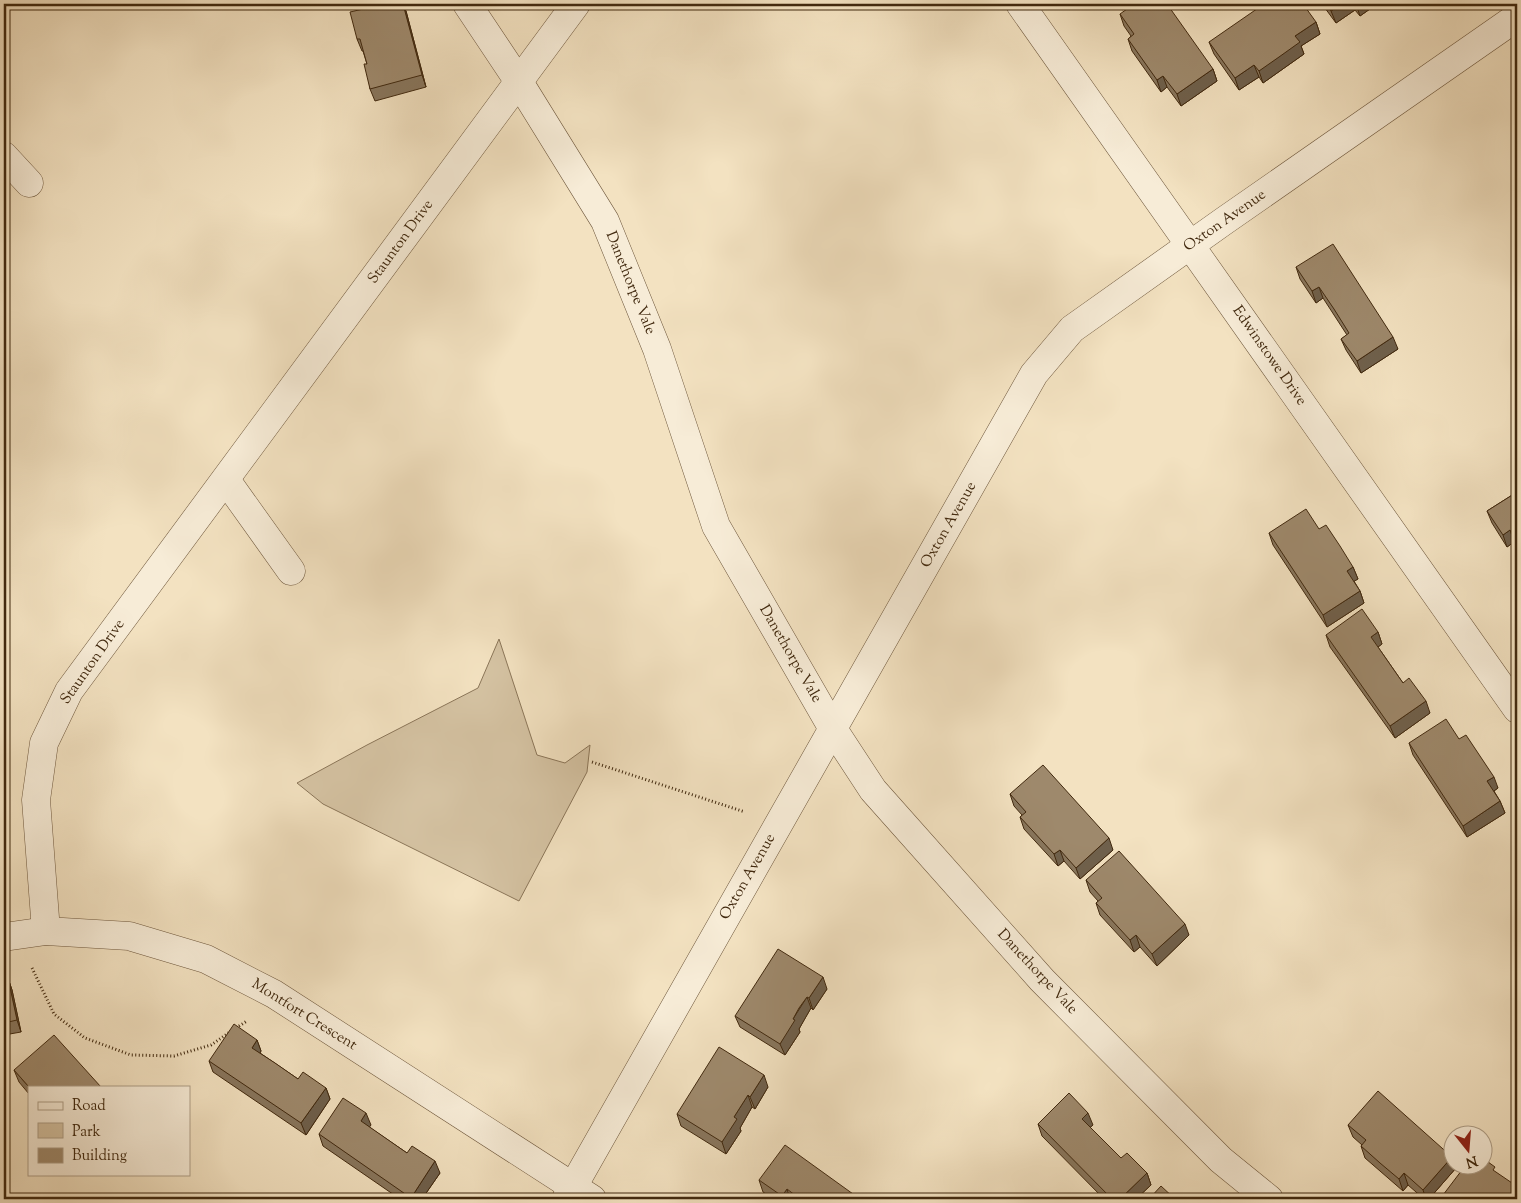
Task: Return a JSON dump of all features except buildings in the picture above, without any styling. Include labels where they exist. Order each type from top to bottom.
[{"type":"street","name":"Danethorpe Vale","points":[[467,4],[519,82],[605,221],[658,349],[716,526],[833,729],[872,790],[1042,980],[1221,1160],[1269,1199]]},
{"type":"street","name":"Staunton Drive","points":[[23,934],[36,800],[44,743],[69,691],[576,4]]},
{"type":"street","name":"Edwinstowe Drive","points":[[1020,4],[1517,709]]},
{"type":"street","name":"Oxton Avenue","points":[[577,1195],[779,823],[1034,374],[1072,329],[1191,244],[1517,18]]},
{"type":"street","points":[[226,480],[291,571]]},
{"type":"street","name":"Montfort Crescent","points":[[23,934],[128,936],[206,959],[274,994],[577,1195]]},
{"type":"path","points":[[592,762],[779,823]]},
{"type":"path","points":[[23,934],[35,976],[54,1014],[85,1038],[131,1054],[174,1056],[211,1045],[246,1021],[274,994]]},
{"type":"green space","points":[[499,639],[537,755],[565,763],[590,745],[587,772],[519,901],[323,804],[297,783],[478,688]]}]
